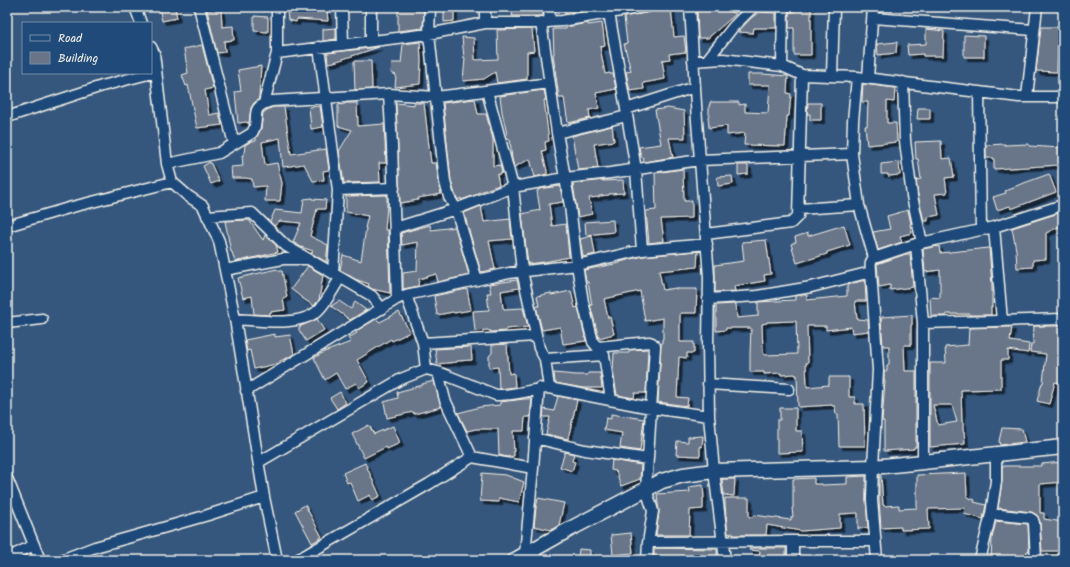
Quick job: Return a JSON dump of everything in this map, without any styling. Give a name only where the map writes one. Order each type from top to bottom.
[{"type":"street","points":[[135,7],[141,22]]},
{"type":"street","points":[[199,7],[234,144]]},
{"type":"street","points":[[264,103],[277,53],[277,7]]},
{"type":"street","points":[[342,7],[343,44]]},
{"type":"street","points":[[371,7],[371,41]]},
{"type":"street","points":[[430,7],[429,34],[445,182],[449,197],[456,208],[477,280]]},
{"type":"street","points":[[485,7],[485,23]]},
{"type":"street","points":[[550,7],[545,22],[550,83],[570,206],[576,265],[592,342],[604,355],[611,400]]},
{"type":"street","points":[[277,53],[429,34],[485,23],[562,21],[644,7]]},
{"type":"street","points":[[690,7],[709,277],[708,416],[725,560]]},
{"type":"street","points":[[707,60],[732,28],[753,7]]},
{"type":"street","points":[[782,66],[783,7]]},
{"type":"street","points":[[832,76],[834,7]]},
{"type":"street","points":[[868,78],[873,7]]},
{"type":"street","points":[[1027,97],[1036,7]]},
{"type":"street","points":[[608,13],[627,112],[636,170],[642,250]]},
{"type":"street","points":[[873,18],[1033,30]]},
{"type":"street","points":[[235,319],[290,322],[303,320],[316,313],[325,302],[336,276],[338,190],[319,47]]},
{"type":"street","points":[[152,49],[154,53],[167,164],[172,182],[188,196],[203,206],[219,241],[235,319],[264,496],[277,560]]},
{"type":"street","points":[[693,61],[723,59],[782,66],[802,75],[868,78],[1019,97],[1063,97]]},
{"type":"street","points":[[152,73],[155,65]]},
{"type":"street","points":[[7,117],[102,86],[148,74]]},
{"type":"street","points":[[246,391],[401,297],[509,272],[576,265],[642,250],[791,223],[798,216],[799,209],[802,75]]},
{"type":"street","points":[[857,77],[853,120],[852,154],[859,205],[874,258]]},
{"type":"street","points":[[903,82],[905,141],[919,243],[923,323],[924,462]]},
{"type":"street","points":[[167,164],[219,153],[252,133],[254,129],[255,113],[258,107],[264,103],[272,101],[389,94],[436,97],[550,83]]},
{"type":"street","points":[[557,133],[627,112],[695,87]]},
{"type":"street","points":[[487,90],[512,187],[522,271],[536,336],[539,348],[546,359],[544,388],[535,438],[527,556]]},
{"type":"street","points":[[979,92],[981,230]]},
{"type":"street","points":[[389,94],[395,228],[401,297],[423,343],[426,369]]},
{"type":"street","points":[[395,228],[456,208],[512,187],[565,178],[636,170],[700,160],[852,154]]},
{"type":"street","points":[[7,226],[72,207],[172,182]]},
{"type":"street","points":[[338,190],[394,188]]},
{"type":"street","points":[[799,209],[859,205]]},
{"type":"street","points":[[877,560],[872,500],[872,467],[878,370],[871,260],[919,243],[994,227],[1063,205]]},
{"type":"street","points":[[207,216],[252,213],[286,246],[372,296],[382,308]]},
{"type":"street","points":[[994,227],[1002,321]]},
{"type":"street","points":[[225,270],[283,259],[309,260]]},
{"type":"street","points":[[708,299],[757,296],[811,287],[871,272]]},
{"type":"street","points":[[7,323],[42,319]]},
{"type":"street","points":[[923,323],[1063,319]]},
{"type":"street","points":[[423,343],[536,336]]},
{"type":"street","points":[[597,347],[649,342],[655,346],[646,489],[653,511],[646,560]]},
{"type":"street","points":[[546,359],[604,355]]},
{"type":"street","points":[[259,462],[401,379],[426,369],[438,372],[496,396],[506,396],[544,388],[651,408],[708,416]]},
{"type":"street","points":[[438,372],[445,400],[472,457]]},
{"type":"street","points":[[708,384],[789,389]]},
{"type":"street","points":[[535,438],[585,450],[648,459]]},
{"type":"street","points":[[527,556],[570,529],[646,489],[662,481],[683,475],[714,471],[872,467],[1063,447]]},
{"type":"street","points":[[980,560],[991,514],[996,481],[996,454]]},
{"type":"street","points":[[297,560],[429,484],[472,457],[533,468]]},
{"type":"street","points":[[7,478],[40,560]]},
{"type":"street","points":[[61,560],[95,547],[208,515],[264,496]]},
{"type":"street","points":[[991,514],[1030,518],[1033,520],[1036,560]]},
{"type":"street","points":[[648,543],[792,541],[875,542]]},
{"type":"street","points":[[792,541],[793,560]]},
{"type":"street","points":[[7,558],[34,545]]},
{"type":"building","points":[[159,7],[175,7],[177,18],[162,21]]},
{"type":"building","points":[[398,7],[424,7],[423,28],[398,31]]},
{"type":"building","points":[[514,7],[543,7],[543,16],[512,16]]},
{"type":"building","points":[[588,7],[588,10],[565,14],[564,8]]},
{"type":"building","points":[[697,7],[727,7],[727,10],[736,14],[708,38],[698,38]]},
{"type":"building","points":[[794,7],[811,7],[811,55],[794,55],[794,28],[789,28],[789,12],[794,12]]},
{"type":"building","points":[[444,8],[454,8],[454,21],[444,22]]},
{"type":"building","points":[[671,8],[674,37],[684,36],[686,52],[669,54],[670,59],[662,60],[665,79],[643,83],[644,89],[630,91],[626,72],[631,71],[624,44],[627,43],[624,17]]},
{"type":"building","points":[[221,9],[222,27],[233,26],[234,40],[224,41],[225,52],[217,53],[207,10]]},
{"type":"building","points":[[327,11],[328,21],[297,19],[296,22],[288,20],[287,12]]},
{"type":"building","points":[[759,12],[776,13],[776,28],[754,28],[753,33],[738,32],[750,19]]},
{"type":"building","points":[[254,16],[268,17],[268,32],[254,31]]},
{"type":"building","points":[[588,23],[588,25],[602,23],[605,46],[600,47],[605,74],[613,74],[616,89],[596,93],[599,108],[589,110],[590,118],[568,123],[564,98],[559,98],[553,54],[553,29],[566,29],[566,27]]},
{"type":"building","points":[[1041,27],[1063,27],[1063,40],[1058,40],[1057,72],[1036,71]]},
{"type":"building","points":[[336,28],[336,39],[323,41],[323,29]]},
{"type":"building","points":[[532,29],[534,51],[527,52],[527,79],[497,83],[495,72],[484,79],[463,81],[465,58],[462,37],[474,38],[475,60],[498,59],[497,30]]},
{"type":"building","points":[[926,29],[944,31],[943,56],[923,56],[923,54],[908,55],[907,45],[926,44]]},
{"type":"building","points":[[964,35],[984,36],[984,57],[964,57]]},
{"type":"building","points":[[420,42],[420,84],[395,87],[396,75],[391,73],[392,63],[401,63],[403,44]]},
{"type":"building","points":[[897,42],[896,53],[878,55],[877,44]]},
{"type":"building","points":[[202,45],[213,88],[205,90],[209,115],[219,113],[222,125],[197,128],[188,85],[186,86],[182,75],[188,73],[184,49]]},
{"type":"building","points":[[379,47],[334,62],[328,63],[327,53]]},
{"type":"building","points":[[354,61],[371,61],[372,89],[355,90]]},
{"type":"building","points":[[261,66],[259,97],[251,108],[249,123],[238,123],[235,92],[241,91],[238,70]]},
{"type":"building","points":[[748,74],[788,76],[787,93],[791,94],[789,116],[787,116],[785,146],[744,145],[745,133],[727,135],[727,126],[709,128],[708,116],[710,102],[739,102],[739,105],[745,104],[745,112],[768,113],[770,85],[748,85]]},
{"type":"building","points":[[863,84],[895,88],[894,102],[887,101],[887,123],[896,123],[897,142],[867,145],[865,126],[867,126],[868,102],[862,102]]},
{"type":"building","points":[[544,90],[549,141],[545,142],[546,150],[542,151],[547,174],[535,177],[530,159],[514,167],[510,139],[508,139],[500,96]]},
{"type":"building","points":[[475,99],[478,114],[486,114],[493,139],[493,166],[500,165],[502,173],[497,175],[499,185],[477,193],[478,194],[458,200],[451,181],[443,103]]},
{"type":"building","points":[[345,103],[357,103],[358,126],[384,124],[386,163],[379,163],[380,182],[344,183],[339,151],[352,130],[338,126],[338,105]]},
{"type":"building","points":[[396,103],[414,105],[414,103],[424,103],[431,163],[436,163],[441,194],[400,203]]},
{"type":"building","points":[[808,103],[821,103],[821,120],[810,120],[810,114],[807,114]]},
{"type":"building","points":[[320,106],[323,127],[311,129],[309,107]]},
{"type":"building","points":[[273,107],[284,107],[291,154],[326,149],[329,170],[323,171],[324,180],[313,181],[304,164],[283,167],[280,138],[262,142],[265,165],[277,163],[282,183],[280,201],[265,201],[266,186],[253,187],[252,179],[232,178],[231,167],[243,166],[242,155],[244,155],[245,145],[252,141],[256,141],[261,129],[263,113]]},
{"type":"building","points":[[668,108],[684,111],[685,138],[669,138],[673,157],[644,162],[643,157],[641,157],[639,147],[661,144],[655,110]]},
{"type":"building","points":[[918,108],[930,108],[930,119],[917,119]]},
{"type":"building","points":[[612,126],[614,141],[594,144],[598,168],[578,170],[572,136]]},
{"type":"building","points":[[941,141],[942,159],[951,158],[954,177],[945,178],[947,193],[935,194],[939,215],[928,217],[928,221],[924,221],[916,180],[921,179],[918,159],[916,159],[915,142]]},
{"type":"building","points":[[1029,144],[1029,146],[1061,148],[1060,165],[994,169],[994,158],[986,158],[986,145]]},
{"type":"building","points":[[210,162],[219,181],[211,184],[203,166]]},
{"type":"building","points":[[899,162],[900,175],[888,176],[888,174],[881,174],[881,164]]},
{"type":"building","points":[[738,165],[748,165],[748,174],[738,175]]},
{"type":"building","points":[[683,169],[684,201],[692,201],[692,218],[661,219],[664,241],[649,243],[646,211],[656,210],[655,173]]},
{"type":"building","points":[[1049,174],[1056,192],[1011,209],[1010,206],[997,210],[993,197],[1006,193],[1005,191],[1014,188],[1013,187]]},
{"type":"building","points":[[732,176],[733,184],[718,186],[717,177]]},
{"type":"building","points":[[603,180],[623,180],[624,193],[589,198],[592,214],[578,217],[573,184]]},
{"type":"building","points":[[560,186],[563,202],[549,204],[552,226],[566,224],[569,257],[528,264],[522,214],[540,210],[537,191],[539,189]]},
{"type":"building","points":[[387,195],[385,230],[388,230],[390,293],[372,289],[368,286],[369,284],[355,279],[340,270],[343,255],[361,261],[368,216],[346,212],[346,196]]},
{"type":"building","points":[[312,198],[326,200],[325,209],[317,209],[310,236],[328,245],[326,262],[311,253],[313,251],[301,247],[293,242],[301,223],[280,221],[274,226],[270,222],[275,210],[302,213],[304,199]]},
{"type":"building","points":[[481,206],[484,222],[510,219],[512,239],[489,241],[495,269],[481,272],[464,213]]},
{"type":"building","points":[[908,210],[912,233],[900,236],[902,242],[878,250],[873,232],[890,229],[887,216]]},
{"type":"building","points":[[1062,212],[1063,225],[1046,233],[1046,259],[1033,260],[1033,267],[1017,268],[1016,250],[1012,228]]},
{"type":"building","points":[[249,220],[263,240],[265,235],[276,245],[278,252],[235,262],[231,252],[225,221]]},
{"type":"building","points":[[613,220],[614,232],[586,235],[585,222]]},
{"type":"building","points":[[430,225],[431,230],[455,227],[469,275],[438,282],[436,274],[419,279],[418,286],[403,289],[403,273],[417,271],[418,242],[402,245],[401,233]]},
{"type":"building","points":[[844,225],[850,245],[797,263],[791,244],[796,242],[795,237],[808,233],[808,236]]},
{"type":"building","points":[[592,236],[595,254],[583,257],[580,239]]},
{"type":"building","points":[[766,240],[771,274],[764,275],[765,281],[734,286],[735,291],[715,292],[715,265],[744,261],[742,242]]},
{"type":"building","points":[[939,246],[940,253],[989,248],[992,285],[991,315],[946,314],[946,316],[931,316],[930,297],[940,298],[940,270],[925,272],[923,249]]},
{"type":"building","points":[[698,251],[697,267],[659,271],[663,290],[676,288],[697,289],[696,313],[680,313],[680,342],[694,342],[694,353],[687,353],[687,358],[679,357],[677,397],[688,398],[687,406],[658,402],[661,344],[663,339],[663,318],[645,321],[640,291],[604,299],[608,318],[610,317],[614,334],[599,338],[590,305],[592,305],[588,282],[586,282],[584,270],[620,263],[643,256]]},
{"type":"building","points":[[910,254],[913,287],[890,290],[890,285],[879,287],[877,264]]},
{"type":"building","points":[[308,266],[323,275],[319,300],[314,306],[291,289]]},
{"type":"building","points":[[277,269],[278,271],[282,271],[287,297],[283,299],[285,310],[270,312],[270,315],[254,314],[252,296],[243,298],[238,278]]},
{"type":"building","points":[[517,280],[519,288],[501,291],[503,308],[523,308],[528,327],[506,329],[506,331],[475,331],[473,311],[489,310],[487,293],[491,293],[489,284]]},
{"type":"building","points":[[865,280],[866,301],[855,301],[857,319],[868,320],[869,331],[852,333],[851,327],[826,330],[826,326],[807,326],[807,387],[829,385],[829,377],[849,377],[849,397],[855,397],[855,404],[864,404],[865,446],[839,446],[838,414],[836,414],[835,406],[798,407],[797,375],[750,372],[751,328],[726,328],[726,330],[716,331],[716,305],[736,304],[737,318],[758,316],[758,302],[795,300],[795,296],[801,295],[807,295],[807,300],[847,296],[847,285]],"holes":[[[796,321],[797,354],[764,355],[762,324],[767,322]]]},
{"type":"building","points":[[467,289],[471,310],[437,315],[434,296]]},
{"type":"building","points":[[571,291],[575,308],[578,307],[586,341],[563,344],[560,327],[542,330],[536,306],[539,306],[537,296]]},
{"type":"building","points":[[339,301],[351,309],[355,302],[366,310],[350,320],[331,306]]},
{"type":"building","points":[[399,312],[410,332],[392,341],[391,339],[357,360],[369,382],[359,388],[356,383],[345,389],[336,373],[325,380],[314,358],[324,352],[351,342],[348,338],[357,333],[356,331],[376,319],[380,322]]},
{"type":"building","points":[[912,315],[911,345],[904,345],[905,371],[916,371],[916,447],[914,447],[914,449],[884,451],[884,421],[882,421],[885,381],[884,371],[887,371],[887,365],[889,364],[889,346],[883,346],[881,319],[882,317]]},
{"type":"building","points":[[317,319],[324,330],[306,341],[299,330],[299,327]]},
{"type":"building","points":[[1034,326],[1063,326],[1063,383],[1055,382],[1049,404],[1037,401],[1043,383],[1046,354],[1030,352],[1031,344],[1033,344]]},
{"type":"building","points":[[1012,327],[1010,341],[1029,344],[1028,353],[1008,350],[1008,360],[1001,360],[1001,389],[961,390],[962,422],[965,444],[930,447],[930,363],[946,363],[945,347],[968,345],[969,328]],"holes":[[[933,405],[952,405],[957,422],[938,425]]]},
{"type":"building","points":[[275,334],[275,337],[290,335],[294,354],[280,361],[280,363],[254,369],[250,350],[247,351],[245,340]]},
{"type":"building","points":[[507,344],[509,374],[514,373],[515,387],[499,389],[498,367],[489,368],[489,356],[492,353],[492,345]]},
{"type":"building","points":[[471,347],[472,360],[437,364],[435,349]]},
{"type":"building","points":[[648,349],[646,393],[635,393],[634,398],[617,395],[613,371],[614,353],[629,353],[629,350]]},
{"type":"building","points":[[554,373],[588,375],[588,373],[600,373],[602,388],[583,388],[555,383]]},
{"type":"building","points":[[434,381],[441,407],[414,414],[413,412],[387,418],[384,402],[398,398],[397,392]]},
{"type":"building","points":[[340,392],[346,403],[337,409],[330,398]]},
{"type":"building","points":[[558,396],[577,400],[568,439],[546,434],[550,417],[543,417],[544,409],[554,411]]},
{"type":"building","points":[[532,399],[530,417],[525,417],[524,431],[513,431],[514,456],[507,457],[499,455],[498,429],[476,429],[467,431],[458,413],[480,407],[500,405],[500,402]]},
{"type":"building","points":[[780,408],[796,408],[796,431],[802,431],[803,452],[777,453],[777,420],[780,420]]},
{"type":"building","points":[[611,414],[644,419],[640,451],[620,448],[622,433],[604,430],[606,418],[611,419]]},
{"type":"building","points":[[369,425],[374,434],[393,426],[400,443],[387,449],[386,447],[364,458],[352,434]]},
{"type":"building","points":[[1002,428],[1022,429],[1025,442],[1000,445],[999,441]]},
{"type":"building","points":[[703,436],[702,447],[700,446],[700,456],[676,455],[677,441],[688,442],[688,437]]},
{"type":"building","points":[[565,452],[574,454],[572,461],[575,462],[572,471],[560,467]]},
{"type":"building","points":[[612,460],[641,465],[640,479],[621,486],[616,471],[611,470]]},
{"type":"building","points":[[1063,462],[1063,482],[1040,484],[1040,513],[1044,513],[1044,519],[1063,522],[1063,551],[1042,551],[1040,522],[1037,515],[1031,512],[998,508],[1002,482],[1002,466],[1041,466],[1041,464]]},
{"type":"building","points":[[365,463],[380,496],[372,500],[370,495],[358,501],[350,482],[347,483],[343,473]]},
{"type":"building","points":[[482,473],[506,475],[524,482],[519,502],[499,498],[499,502],[480,501]]},
{"type":"building","points":[[966,473],[967,497],[975,500],[974,502],[986,505],[983,519],[964,514],[965,508],[928,509],[929,529],[901,530],[901,527],[881,528],[879,476],[881,476],[883,505],[899,505],[899,509],[917,508],[917,475]]},
{"type":"building","points":[[866,476],[868,528],[858,529],[858,513],[840,514],[840,528],[801,531],[767,525],[766,535],[728,534],[725,498],[749,498],[749,517],[753,517],[754,515],[791,520],[791,517],[793,517],[793,479],[814,478],[814,484],[822,485],[847,484],[847,477]]},
{"type":"building","points":[[722,479],[735,479],[734,496],[724,495]]},
{"type":"building","points":[[703,485],[703,509],[690,510],[689,535],[656,535],[659,512],[657,494],[690,492],[689,487]]},
{"type":"building","points":[[538,498],[564,503],[559,525],[551,530],[534,526]]},
{"type":"building","points":[[305,505],[322,537],[312,543],[295,511]]},
{"type":"building","points":[[996,521],[1028,524],[1029,551],[1027,551],[1027,560],[991,560],[992,538]]},
{"type":"building","points":[[631,533],[633,553],[613,555],[611,535]]},
{"type":"building","points":[[654,548],[717,549],[717,560],[654,560]]},
{"type":"building","points":[[750,548],[786,548],[786,560],[759,560],[760,551],[749,550]]},
{"type":"building","points":[[579,549],[590,550],[590,560],[578,560]]}]
